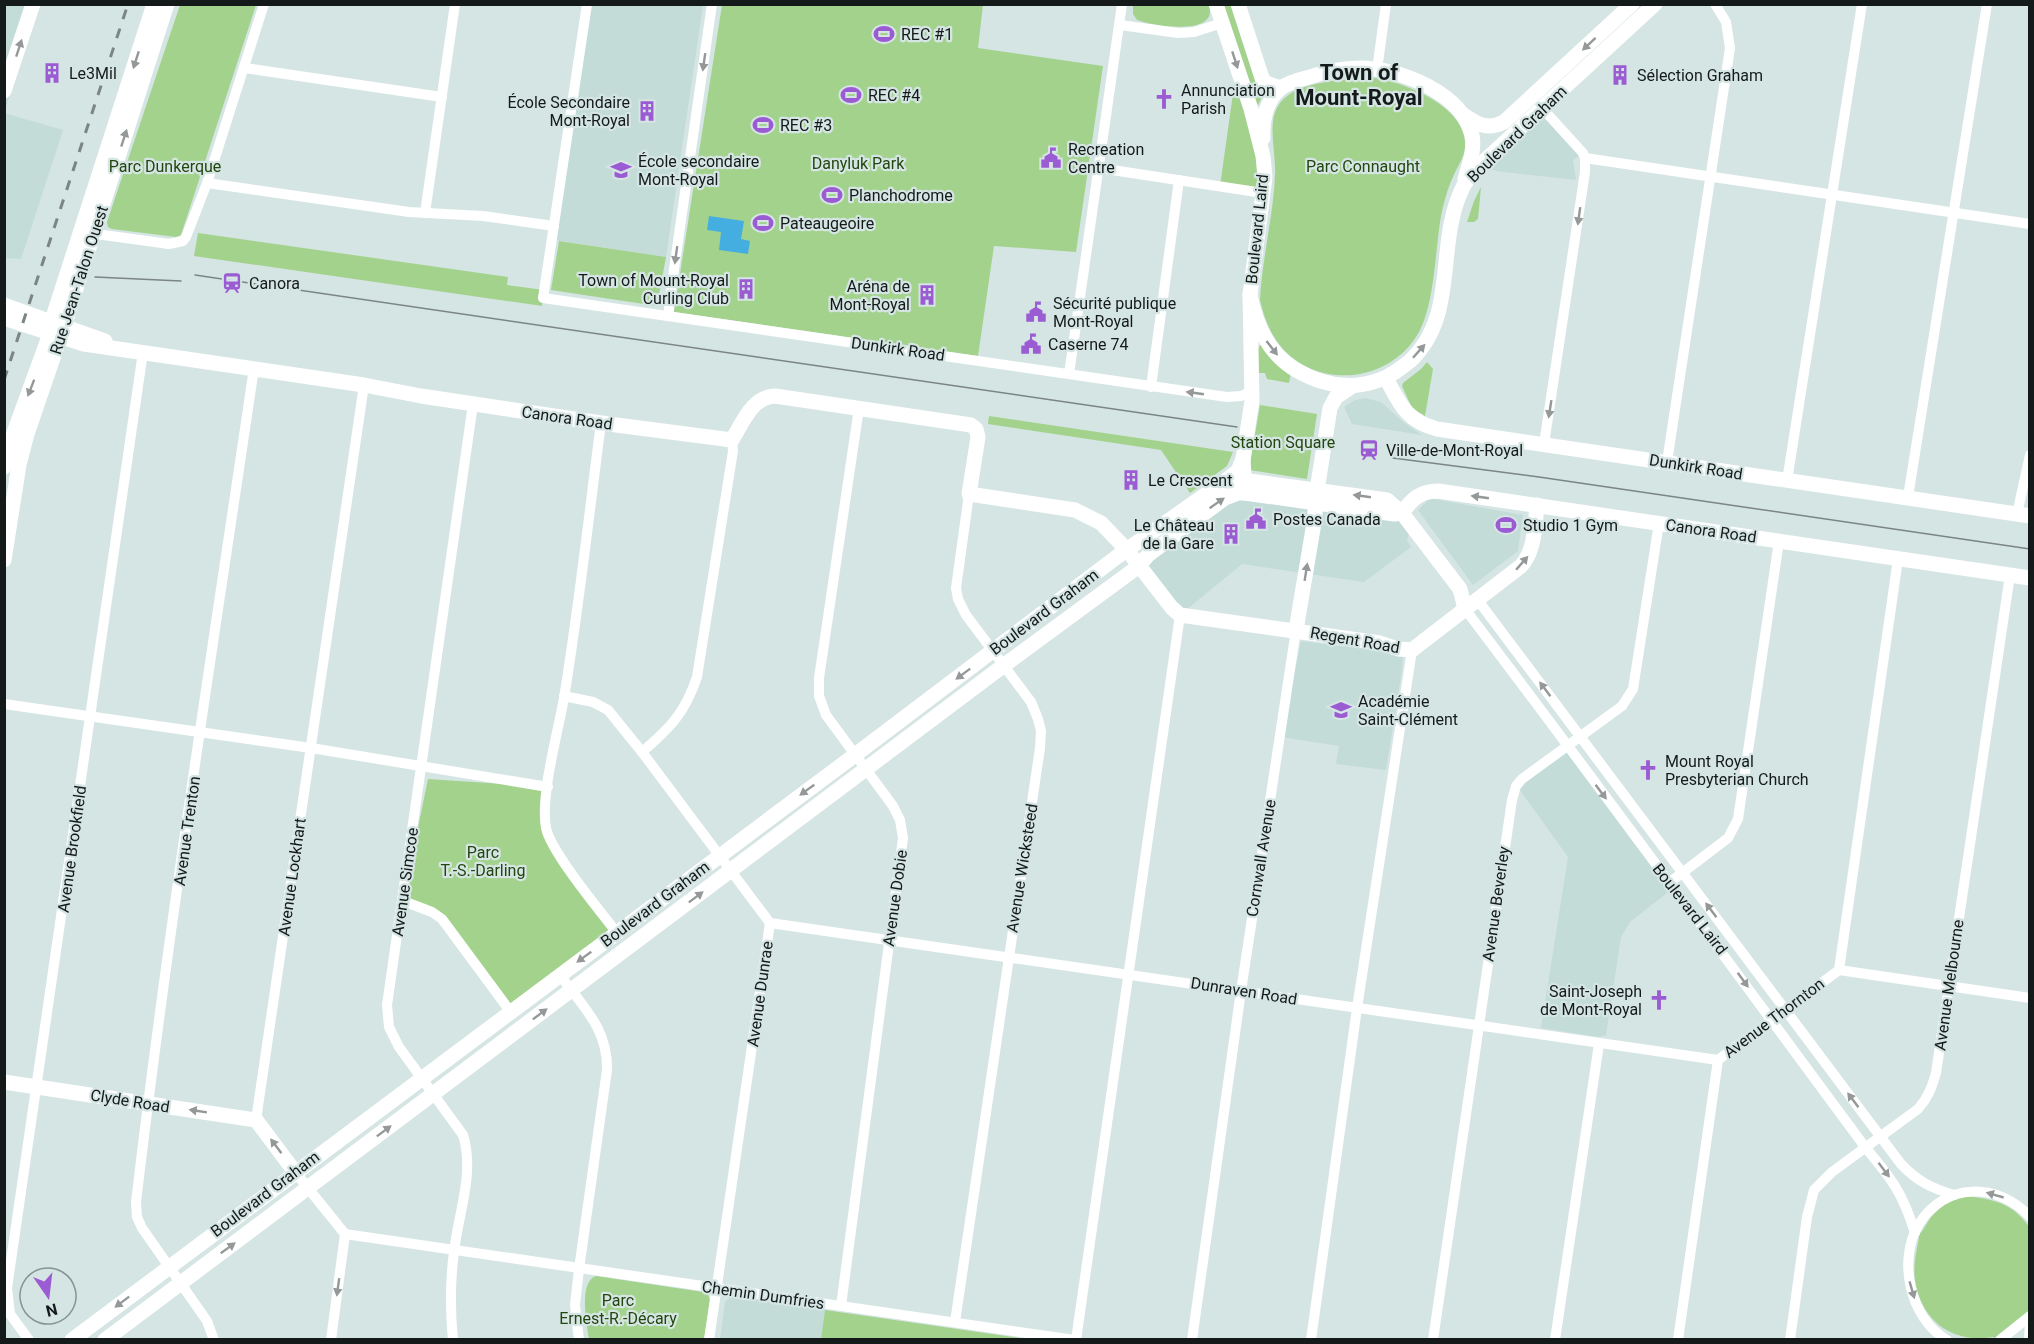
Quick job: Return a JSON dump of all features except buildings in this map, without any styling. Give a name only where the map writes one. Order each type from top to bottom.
[{"type":"street","points":[[4,91],[33,4]]},
{"type":"street","name":"Rue Jean-Talon Ouest","points":[[4,560],[23,449],[56,329],[154,4]]},
{"type":"street","name":"Rue Jean-Talon Ouest","points":[[87,232],[167,4]]},
{"type":"street","points":[[87,232],[169,244],[183,241],[190,231],[207,183],[264,4]]},
{"type":"street","points":[[425,213],[455,4]]},
{"type":"street","points":[[207,183],[409,212],[483,216],[554,226],[586,4]]},
{"type":"street","points":[[669,316],[712,4]]},
{"type":"street","points":[[1069,374],[1122,4]]},
{"type":"street","name":"Boulevard Laird","points":[[1216,4],[1251,110],[1263,156],[1263,193],[1250,295],[1252,398],[1243,459],[1244,486]]},
{"type":"street","points":[[1238,4],[1262,78],[1266,83],[1281,88]]},
{"type":"street","points":[[1377,70],[1386,4]]},
{"type":"street","name":"Boulevard Graham","points":[[1462,113],[1477,125],[1497,126],[1504,122],[1632,4]]},
{"type":"street","name":"Boulevard Graham","points":[[1250,295],[1259,328],[1279,357],[1290,367],[1317,380],[1351,387],[1386,378],[1412,359],[1426,343],[1440,313],[1451,225],[1464,184],[1481,164],[1655,4]]},
{"type":"street","points":[[1667,462],[1730,48],[1726,22],[1715,4]]},
{"type":"street","points":[[1787,481],[1862,4]]},
{"type":"street","points":[[1908,497],[1987,4]]},
{"type":"street","points":[[1119,25],[1178,33],[1194,32],[1222,23]]},
{"type":"street","points":[[244,68],[442,97]]},
{"type":"street","points":[[1263,156],[1262,127],[1265,114],[1270,101],[1281,88],[1322,73],[1348,69],[1377,70],[1405,77],[1437,91],[1462,113],[1473,143],[1464,184]]},
{"type":"street","points":[[1542,108],[1585,158],[1584,183],[1544,444]]},
{"type":"street","points":[[1585,158],[2030,224]]},
{"type":"street","points":[[1099,168],[1263,193]]},
{"type":"street","points":[[1151,387],[1179,180]]},
{"type":"street","name":"Dunkirk Road","points":[[554,226],[543,298],[1151,387],[1252,398]]},
{"type":"street","points":[[4,305],[56,329]]},
{"type":"street","points":[[4,318],[56,329]]},
{"type":"street","name":"Rue Jean-Talon Ouest","points":[[4,467],[33,381],[56,329]]},
{"type":"street","name":"Canora Road","points":[[56,329],[143,352],[364,385],[472,404],[732,440]]},
{"type":"street","name":"Avenue Brookfield","points":[[29,1340],[10,1314],[7,1288],[143,352]]},
{"type":"street","name":"Avenue Trenton","points":[[214,1340],[207,1321],[142,1228],[135,1202],[147,1103],[254,368]]},
{"type":"street","name":"Dunkirk Road","points":[[1386,378],[1402,407],[1411,418],[1437,429],[2023,515]]},
{"type":"street","name":"Avenue Lockhart","points":[[256,1120],[364,385]]},
{"type":"street","name":"Cornwall Avenue","points":[[1192,1340],[1241,991],[1315,517],[1328,416],[1336,397],[1351,387]]},
{"type":"street","points":[[642,752],[671,726],[692,694],[697,677],[733,452],[732,440],[754,404],[768,396],[859,408]]},
{"type":"street","name":"Avenue Simcoe","points":[[453,1340],[449,1301],[454,1251],[468,1164],[467,1147],[463,1135],[399,1047],[389,1027],[387,1005],[472,404]]},
{"type":"street","name":"Avenue Wicksteed","points":[[859,408],[971,425],[976,429],[978,436],[956,588],[964,611],[1031,702],[1041,731],[955,1322]]},
{"type":"street","name":"Avenue Dobie","points":[[841,1306],[903,838],[900,820],[893,806],[826,715],[819,696],[818,686],[859,408]]},
{"type":"street","points":[[601,423],[545,819],[552,843],[616,933]]},
{"type":"street","points":[[2023,515],[2030,455]]},
{"type":"street","name":"Boulevard Laird","points":[[1225,482],[1238,471],[1243,459]]},
{"type":"street","name":"Boulevard Graham","points":[[72,1340],[1127,550],[1225,482],[1244,486],[1238,493],[1225,498],[1148,555],[1139,566],[105,1340]]},
{"type":"street","points":[[1244,486],[1316,497],[1330,491],[1387,500],[1402,513]]},
{"type":"street","name":"Canora Road","points":[[1402,513],[1419,494],[1438,491],[2030,578]]},
{"type":"street","points":[[969,494],[1075,510],[1101,523],[1127,550],[1180,615],[1076,1340]]},
{"type":"street","name":"Regent Road","points":[[1180,615],[1296,630],[1412,650],[1527,560],[1537,505]]},
{"type":"street","name":"Boulevard Laird","points":[[1402,513],[1460,589],[1477,599],[1880,1137],[1914,1178],[1927,1186],[1953,1195]]},
{"type":"street","name":"Avenue Beverley","points":[[1433,1340],[1509,813],[1514,792],[1522,779],[1622,706],[1633,689],[1659,523]]},
{"type":"street","points":[[1669,883],[1728,838],[1738,819],[1779,541]]},
{"type":"street","name":"Avenue Thornton","points":[[1678,1340],[1719,1060],[1839,969],[1898,558]]},
{"type":"street","name":"Avenue Melbourne","points":[[1790,1340],[1814,1190],[1824,1179],[1865,1147],[1918,1109],[1932,1089],[2010,575]]},
{"type":"street","name":"Boulevard Laird","points":[[1460,589],[1465,609],[1899,1191],[1907,1206],[1914,1233],[1909,1264],[1912,1294],[1923,1318],[1931,1328],[1947,1340]]},
{"type":"street","points":[[1311,1340],[1357,1008],[1412,650]]},
{"type":"street","name":"Avenue Dunrae","points":[[564,696],[593,702],[608,710],[720,854],[770,923],[709,1340]]},
{"type":"street","points":[[4,704],[311,748],[548,787]]},
{"type":"street","points":[[403,901],[432,912],[442,919],[510,1011]]},
{"type":"street","name":"Dunraven Road","points":[[770,923],[1719,1060]]},
{"type":"street","points":[[1839,969],[2030,998]]},
{"type":"street","points":[[560,975],[597,1024],[603,1036],[607,1054],[607,1070],[575,1305],[579,1340]]},
{"type":"street","points":[[1555,1340],[1599,1044]]},
{"type":"street","name":"Clyde Road","points":[[4,1082],[256,1120]]},
{"type":"street","points":[[256,1120],[345,1234],[331,1340]]},
{"type":"street","name":"Boulevard Laird","points":[[1914,1233],[1928,1213],[1953,1195],[1979,1191],[2012,1201],[2030,1217]]},
{"type":"street","name":"Chemin Dumfries","points":[[345,1234],[1076,1340]]},
{"type":"street","points":[[2000,1340],[2030,1318]]},
{"type":"street","points":[[2029,1340],[2030,1318]]},
{"type":"shaded area","points":[[5,5],[40,5],[5,110]]},
{"type":"shaded area","name":"École secondaire Mont-Royal","points":[[592,5],[703,5],[666,257],[555,240]]},
{"type":"shaded area","points":[[1542,108],[1583,153],[1573,160],[1576,180],[1496,171],[1481,164]]},
{"type":"shaded area","points":[[4,113],[63,130],[21,259],[5,258]]},
{"type":"shaded area","points":[[1365,398],[1381,402],[1422,435],[1352,424],[1344,407],[1355,400]]},
{"type":"shaded area","points":[[1226,498],[1396,517],[1409,532],[1407,540],[1411,547],[1364,582],[1242,564],[1180,615],[1139,566]]},
{"type":"shaded area","points":[[1428,500],[1523,515],[1518,551],[1473,585],[1418,510]]},
{"type":"shaded area","name":"Académie Saint-Clément","points":[[1301,641],[1403,654],[1386,770],[1336,764],[1339,746],[1281,737]]},
{"type":"shaded area","points":[[1567,745],[1669,883],[1667,893],[1630,922],[1621,937],[1606,1035],[1599,1037],[1541,1028],[1568,857],[1517,786]]},
{"type":"shaded area","points":[[735,1296],[825,1310],[821,1339],[720,1340],[725,1302]]},
{"type":"green space","points":[[1133,4],[1209,5],[1209,15],[1204,22],[1195,25],[1183,27],[1156,25],[1137,20],[1133,14]]},
{"type":"green space","name":"Parc Dunkerque","points":[[180,5],[256,5],[181,235],[176,237],[112,229],[108,227],[107,222]]},
{"type":"green space","name":"Danyluk Park","points":[[722,5],[983,5],[978,48],[1103,66],[1076,252],[994,246],[978,356],[674,312]]},
{"type":"green space","points":[[1222,5],[1232,5],[1265,91],[1256,109]]},
{"type":"green space","points":[[1237,65],[1251,109],[1263,193],[1220,186]]},
{"type":"green space","name":"Parc Connaught","points":[[1375,78],[1403,85],[1419,92],[1447,110],[1457,121],[1464,134],[1465,148],[1443,206],[1431,291],[1419,332],[1407,349],[1392,361],[1374,370],[1356,375],[1336,375],[1317,371],[1299,362],[1283,349],[1272,333],[1260,300],[1275,176],[1273,121],[1281,102],[1304,87],[1342,80]]},
{"type":"green space","points":[[1481,187],[1478,219],[1474,222],[1467,222],[1474,201]]},
{"type":"green space","points":[[198,233],[508,277],[507,285],[544,290],[542,306],[194,256]]},
{"type":"green space","points":[[559,241],[666,257],[657,306],[551,290]]},
{"type":"green space","points":[[1260,345],[1291,373],[1289,383],[1267,379],[1265,373],[1257,373],[1257,351]]},
{"type":"green space","points":[[1427,362],[1433,369],[1425,416],[1412,408],[1402,386]]},
{"type":"green space","name":"Station Square","points":[[1260,405],[1317,414],[1307,479],[1249,470]]},
{"type":"green space","points":[[989,416],[1233,452],[1227,466],[1190,493],[1161,450],[988,424]]},
{"type":"green space","name":"Parc T.-S.-Darling","points":[[428,779],[548,787],[547,831],[617,933],[510,1011],[442,919],[403,901]]},
{"type":"green space","points":[[1954,1195],[1986,1199],[2005,1205],[2022,1218],[2029,1227],[2029,1316],[1997,1339],[1964,1337],[1951,1333],[1931,1317],[1918,1294],[1914,1270],[1919,1238],[1915,1233],[1921,1233],[1931,1217]]},
{"type":"green space","name":"Parc Ernest-R.-Décary","points":[[596,1276],[703,1292],[710,1300],[704,1339],[589,1339],[585,1295],[590,1280]]},
{"type":"green space","points":[[825,1310],[1026,1339],[821,1339]]},
{"type":"water","points":[[709,216],[744,221],[741,239],[750,241],[748,254],[719,250],[721,232],[707,230]]},
{"type":"tram line","points":[[195,275],[1237,427]]},
{"type":"tram line","points":[[95,277],[181,281]]},
{"type":"tram line","points":[[1393,458],[1539,477],[2030,549]]},
{"type":"railway","points":[[4,380],[128,4]]},
{"type":"place","name":"REC #1","points":[[884,34]]},
{"type":"place","name":"Le3Mil","points":[[52,73]]},
{"type":"place","name":"Sélection Graham","points":[[1620,75]]},
{"type":"place","name":"REC #4","points":[[851,95]]},
{"type":"place","name":"Annunciation Parish","points":[[1164,99]]},
{"type":"place","name":"École Secondaire Mont-Royal","points":[[647,111]]},
{"type":"place","name":"REC #3","points":[[763,125]]},
{"type":"place","name":"Recreation Centre","points":[[1051,158]]},
{"type":"place","name":"École secondaire Mont-Royal","points":[[621,170]]},
{"type":"place","name":"Planchodrome","points":[[832,195]]},
{"type":"place","name":"Pateaugeoire","points":[[763,223]]},
{"type":"place","name":"Canora","points":[[232,283]]},
{"type":"place","name":"Town of Mount-Royal Curling Club","points":[[746,289]]},
{"type":"place","name":"Aréna de Mont-Royal","points":[[927,295]]},
{"type":"place","name":"Sécurité publique Mont-Royal","points":[[1036,312]]},
{"type":"place","name":"Caserne 74","points":[[1031,344]]},
{"type":"place","name":"Ville-de-Mont-Royal","points":[[1369,450]]},
{"type":"place","name":"Le Crescent","points":[[1131,480]]},
{"type":"place","name":"Postes Canada","points":[[1256,519]]},
{"type":"place","name":"Studio 1 Gym","points":[[1506,525]]},
{"type":"place","name":"Le Château de la Gare","points":[[1231,534]]},
{"type":"place","name":"Académie Saint-Clément","points":[[1341,710]]},
{"type":"place","name":"Mount Royal Presbyterian Church","points":[[1648,770]]},
{"type":"place","name":"Saint-Joseph de Mont-Royal","points":[[1659,1000]]},
{"type":"district","name":"Town of Mount-Royal","points":[[1359,84]]}]
